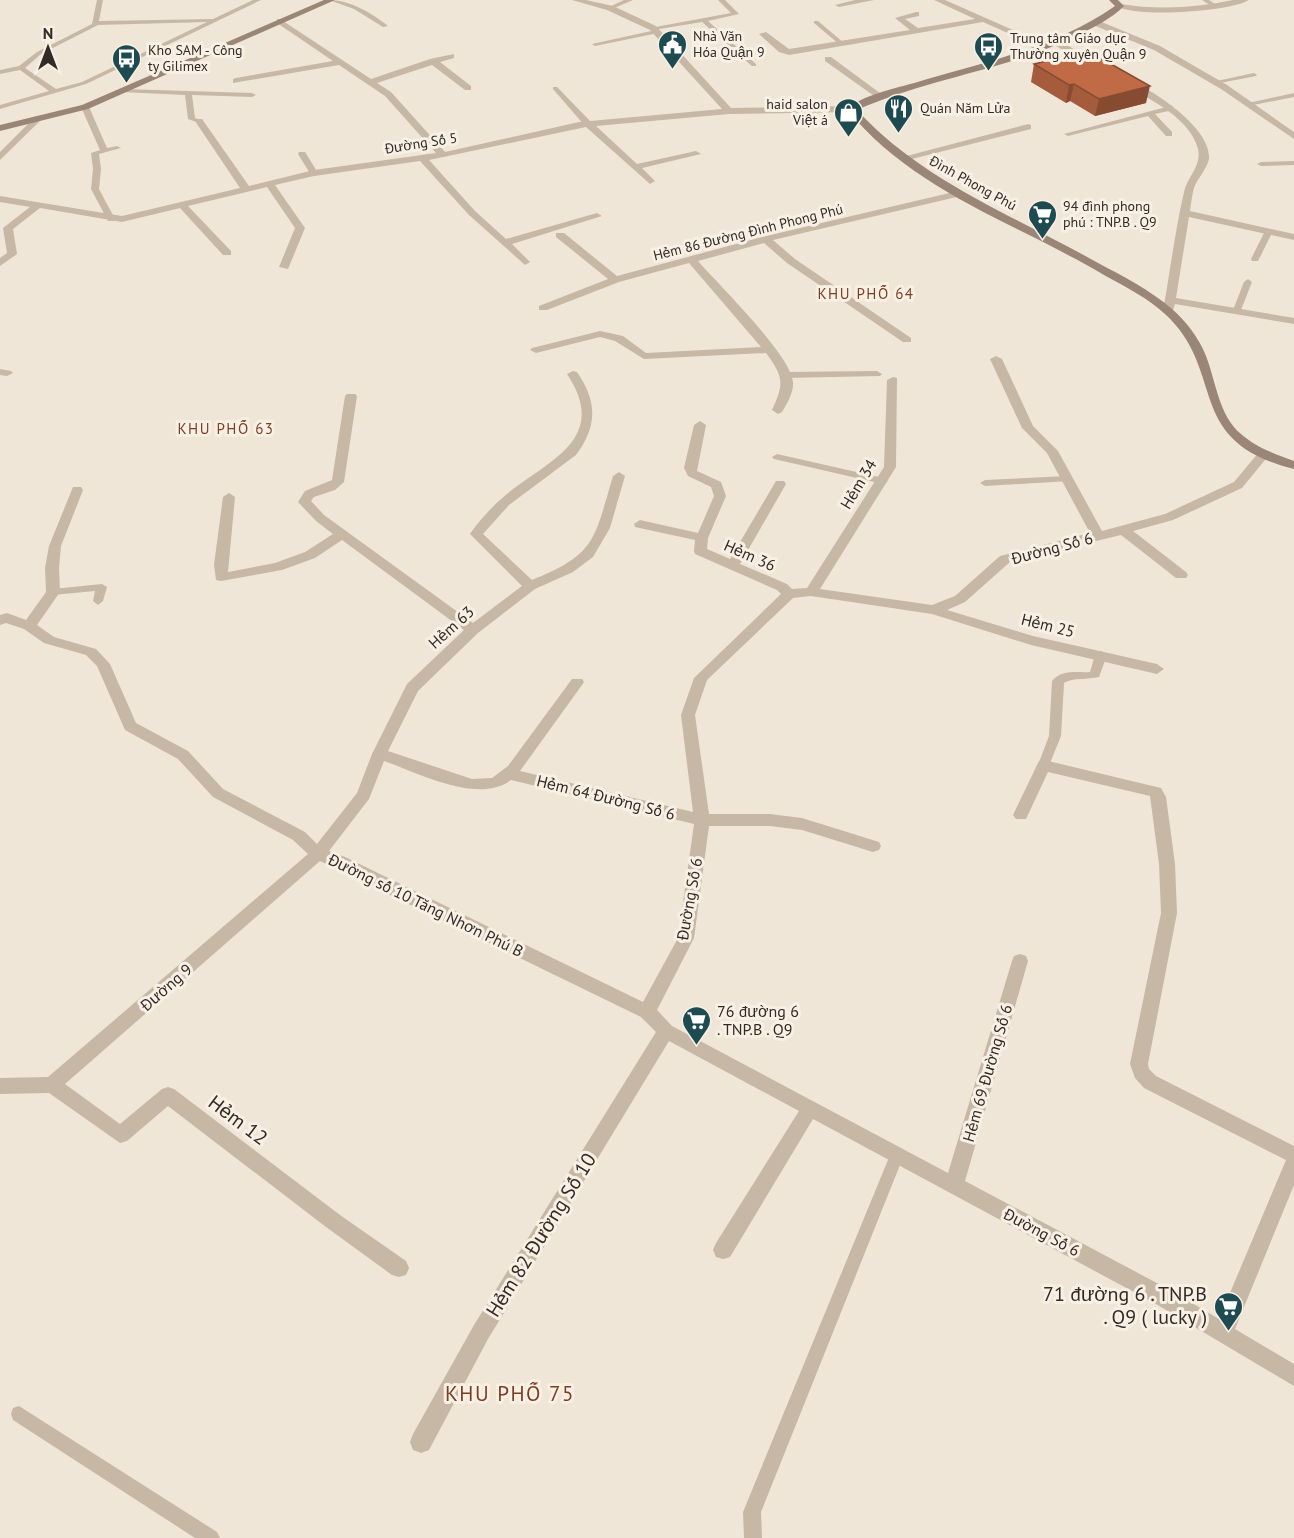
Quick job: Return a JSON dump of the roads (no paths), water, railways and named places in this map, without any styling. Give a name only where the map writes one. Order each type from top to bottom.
[{"type":"street","points":[[0,128],[85,107],[332,0]]},
{"type":"street","points":[[576,0],[610,9],[655,30],[729,111]]},
{"type":"street","points":[[839,5],[870,0]]},
{"type":"street","points":[[938,0],[1047,47]]},
{"type":"street","points":[[1113,0],[1120,6],[1165,12],[1245,0]]},
{"type":"street","points":[[851,109],[880,96],[1047,47],[1096,23],[1120,6]]},
{"type":"street","points":[[916,14],[899,18],[918,32]]},
{"type":"street","points":[[763,34],[785,52],[983,20]]},
{"type":"street","points":[[280,21],[388,93],[443,154]]},
{"type":"street","points":[[1096,23],[1157,48],[1215,82],[1294,136]]},
{"type":"street","points":[[1057,43],[1104,69]]},
{"type":"street","points":[[370,82],[451,56]]},
{"type":"street","points":[[828,59],[880,96]]},
{"type":"street","points":[[236,81],[341,62]]},
{"type":"street","points":[[433,62],[468,88]]},
{"type":"street","points":[[1123,80],[1170,108],[1191,128],[1202,147],[1204,160],[1189,189],[1169,305],[1238,310],[1294,321]]},
{"type":"street","name":"Đường Số 5","points":[[0,199],[111,219],[134,217],[314,173],[443,154],[588,124],[729,111],[851,109]]},
{"type":"street","name":"Đình Phong Phú","points":[[851,109],[867,128],[919,170],[958,194],[1169,305],[1192,336],[1216,410],[1225,426],[1238,440],[1263,455],[1294,465]]},
{"type":"street","points":[[0,157],[39,118]]},
{"type":"street","points":[[200,121],[246,189]]},
{"type":"street","points":[[588,124],[650,181]]},
{"type":"street","points":[[904,158],[1028,127]]},
{"type":"street","points":[[635,167],[696,153]]},
{"type":"street","points":[[422,157],[472,213],[525,262]]},
{"type":"street","points":[[269,183],[300,228],[284,267]]},
{"type":"street","name":"Hẻm 86 Đường Đình Phong Phú","points":[[543,308],[615,280],[766,240],[958,194]]},
{"type":"street","points":[[1,261],[12,254],[8,228],[37,206]]},
{"type":"street","points":[[183,206],[226,253]]},
{"type":"street","points":[[1185,213],[1294,237]]},
{"type":"street","points":[[504,243],[597,216]]},
{"type":"street","points":[[560,235],[615,280]]},
{"type":"street","points":[[766,240],[791,261],[907,340]]},
{"type":"street","points":[[692,260],[769,350],[785,375],[787,388],[778,410]]},
{"type":"street","points":[[536,350],[600,334],[619,338],[644,356],[769,350]]},
{"type":"street","points":[[996,359],[1028,428],[1052,451],[1098,536]]},
{"type":"street","points":[[530,586],[476,534],[505,502],[572,452],[580,443],[585,422],[586,401],[583,389],[573,374]]},
{"type":"street","name":"Hẻm 34","points":[[811,592],[890,467],[893,380]]},
{"type":"street","points":[[351,396],[338,482],[331,487],[309,494],[304,500],[320,518],[473,630]]},
{"type":"street","points":[[699,425],[690,468],[692,473],[717,485],[720,496],[702,538]]},
{"type":"street","name":"Đường Số 6","points":[[933,610],[960,599],[1005,559],[1169,517],[1238,484],[1263,455]]},
{"type":"street","name":"Hẻm 63","points":[[318,854],[364,795],[379,754],[412,688],[473,630],[530,586],[572,566],[589,554],[602,529],[620,476]]},
{"type":"street","points":[[733,565],[780,484]]},
{"type":"street","points":[[29,626],[53,592],[52,568],[56,546],[77,490]]},
{"type":"street","points":[[230,497],[220,565],[221,577],[277,567],[310,555],[342,534]]},
{"type":"street","name":"Hẻm 36","points":[[640,524],[702,538],[700,551],[782,587],[789,594]]},
{"type":"street","points":[[1123,530],[1181,575]]},
{"type":"street","points":[[789,594],[811,592],[933,610]]},
{"type":"street","name":"Đường Số 6","points":[[789,594],[701,678],[688,715],[702,820],[686,938],[647,1012],[666,1031],[1163,1297],[1294,1376]]},
{"type":"street","name":"Hẻm 25","points":[[933,610],[1032,640],[1157,669]]},
{"type":"street","name":"Đường số 10 Tăng Nhơn Phú B","points":[[0,620],[7,618],[29,626],[50,640],[91,652],[103,664],[130,726],[183,755],[218,794],[299,836],[318,854],[350,866],[647,1012]]},
{"type":"street","points":[[379,754],[472,785],[496,783],[509,774],[577,682]]},
{"type":"street","points":[[1021,815],[1044,765],[1151,790],[1158,797],[1167,864],[1169,913],[1139,1064],[1141,1073],[1150,1082],[1294,1155]]},
{"type":"street","name":"Hẻm 64 Đường Số 6","points":[[509,774],[702,820],[770,820],[802,824],[873,846]]},
{"type":"street","name":"Đường 9","points":[[52,1085],[318,854]]},
{"type":"street","name":"Hẻm 69 Đường Số 6","points":[[954,1185],[1020,961]]},
{"type":"street","name":"Hẻm 82 Đường Số 10","points":[[421,1442],[481,1332],[666,1031]]},
{"type":"street","points":[[0,1086],[52,1085]]},
{"type":"street","name":"Hẻm 12","points":[[52,1085],[120,1135],[168,1095],[333,1221],[399,1268]]},
{"type":"street","points":[[723,1250],[810,1109]]},
{"type":"street","points":[[1223,1333],[1294,1162]]},
{"type":"lane","points":[[95,23],[100,0]]},
{"type":"lane","points":[[0,107],[84,83],[258,0]]},
{"type":"lane","points":[[332,0],[356,8],[385,26]]},
{"type":"lane","points":[[610,9],[630,0]]},
{"type":"lane","points":[[595,44],[736,14],[721,0]]},
{"type":"lane","points":[[1205,0],[1215,6]]},
{"type":"lane","points":[[0,72],[21,68],[39,53],[95,23],[217,20]]},
{"type":"lane","points":[[704,20],[754,65]]},
{"type":"lane","points":[[816,22],[842,44]]},
{"type":"lane","points":[[21,68],[54,91]]},
{"type":"lane","points":[[1215,82],[1254,75]]},
{"type":"lane","points":[[555,88],[588,124]]},
{"type":"lane","points":[[123,91],[252,95]]},
{"type":"lane","points":[[188,93],[192,119],[200,121]]},
{"type":"lane","points":[[1248,104],[1294,95]]},
{"type":"lane","points":[[85,107],[104,150]]},
{"type":"lane","points":[[1068,134],[1170,108]]},
{"type":"lane","points":[[1150,113],[1169,134]]},
{"type":"lane","points":[[111,219],[95,189],[97,169],[95,152],[117,148]]},
{"type":"lane","points":[[302,154],[314,173]]},
{"type":"lane","points":[[1261,164],[1294,163]]},
{"type":"lane","points":[[1255,259],[1269,231]]},
{"type":"lane","points":[[1238,310],[1248,282]]},
{"type":"lane","points":[[785,375],[877,375]]},
{"type":"lane","points":[[777,457],[883,481]]},
{"type":"lane","points":[[985,483],[1067,479]]},
{"type":"lane","points":[[53,592],[102,587],[98,601]]},
{"type":"lane","points":[[1044,765],[1055,736],[1058,681],[1068,675],[1090,676],[1095,674],[1101,655]]},
{"type":"lane","points":[[753,1538],[752,1512],[897,1155]]},
{"type":"lane","points":[[19,1414],[211,1538]]},
{"type":"place","name":"Nhà Văn Hóa Quận 9","points":[[672,70]]},
{"type":"place","name":"Trung tâm Giáo dục Thường xuyên Quận 9","points":[[989,72]]},
{"type":"place","name":"Kho SAM - Công ty Gilimex","points":[[127,84]]},
{"type":"place","name":"Quán Năm Lửa","points":[[899,134]]},
{"type":"place","name":"haid salon Việt á","points":[[849,138]]},
{"type":"place","name":"94 đình phong phú : TNP.B . Q9","points":[[1042,240]]},
{"type":"place","name":"76 đường 6 . TNP.B . Q9","points":[[696,1046]]},
{"type":"place","name":"71 đường 6 . TNP.B . Q9 ( lucky )","points":[[1228,1332]]},
{"type":"district","name":"KHU PHỐ 64","points":[[866,294]]},
{"type":"district","name":"KHU PHỐ 63","points":[[226,429]]},
{"type":"district","name":"KHU PHỐ 75","points":[[510,1394]]}]
